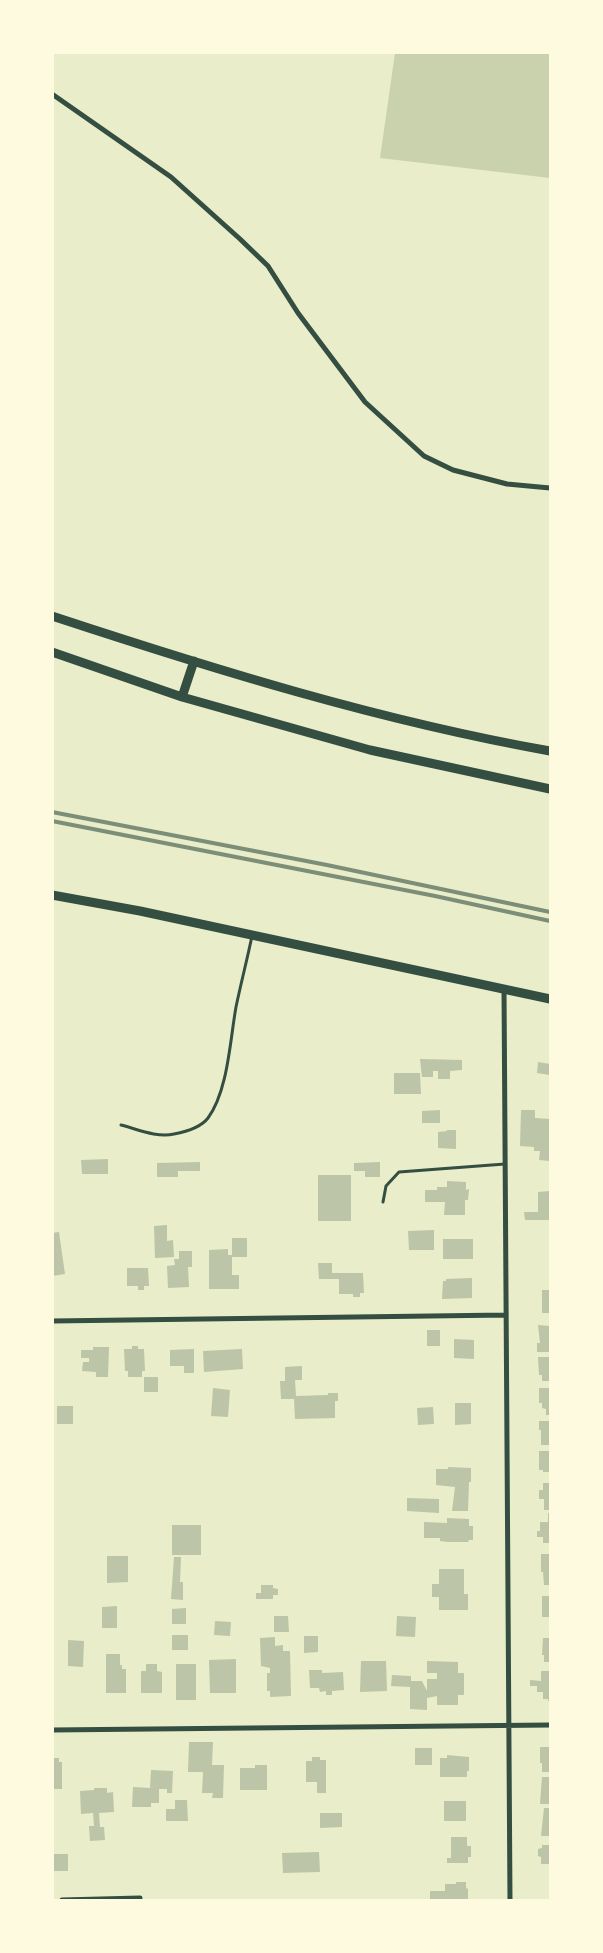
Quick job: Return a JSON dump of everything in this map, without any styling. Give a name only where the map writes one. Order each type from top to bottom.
[{"type":"main road","points":[[52,616],[307,695],[446,730],[550,752]]},
{"type":"main road","points":[[52,652],[182,697],[370,750],[550,789]]},
{"type":"main road","points":[[182,697],[194,661]]},
{"type":"main road","points":[[52,895],[140,911],[550,1000]]},
{"type":"street","points":[[52,94],[171,178],[268,266],[298,313],[365,402],[424,456],[453,470],[507,484],[550,488]]},
{"type":"street","points":[[504,989],[510,1900]]},
{"type":"street","points":[[52,1321],[506,1315]]},
{"type":"street","points":[[52,1730],[550,1725]]},
{"type":"street","points":[[62,1900],[140,1898]]},
{"type":"lane","points":[[122,1124],[162,1135],[172,1135],[184,1132],[207,1119],[216,1102],[223,1081],[252,935]]},
{"type":"lane","points":[[383,1202],[386,1186],[399,1172],[506,1164]]},
{"type":"green space","points":[[395,53],[550,53],[550,178],[380,158]]},
{"type":"building","points":[[420,1059],[462,1060],[462,1070],[450,1071],[450,1079],[438,1079],[438,1071],[433,1071],[433,1077],[422,1077]]},
{"type":"building","points":[[538,1062],[550,1064],[550,1075],[537,1073]]},
{"type":"building","points":[[394,1073],[420,1073],[421,1094],[394,1094]]},
{"type":"building","points":[[440,1110],[440,1123],[422,1123],[422,1111]]},
{"type":"building","points":[[521,1110],[535,1110],[535,1118],[550,1119],[550,1161],[539,1160],[540,1151],[534,1151],[534,1147],[520,1146]]},
{"type":"building","points":[[456,1130],[456,1149],[438,1148],[438,1132]]},
{"type":"building","points":[[108,1159],[108,1174],[82,1174],[81,1160]]},
{"type":"building","points":[[200,1162],[200,1171],[178,1171],[178,1177],[157,1177],[157,1163]]},
{"type":"building","points":[[380,1162],[380,1177],[365,1177],[365,1171],[354,1171],[354,1163]]},
{"type":"building","points":[[318,1175],[351,1175],[351,1221],[318,1221]]},
{"type":"building","points":[[447,1181],[466,1182],[466,1190],[469,1189],[468,1200],[465,1200],[465,1215],[444,1215],[445,1202],[425,1202],[425,1190],[437,1190],[437,1187],[447,1187]]},
{"type":"building","points":[[550,1191],[550,1220],[525,1220],[524,1212],[538,1212],[538,1192]]},
{"type":"building","points":[[167,1225],[167,1241],[173,1240],[174,1257],[155,1258],[154,1226]]},
{"type":"building","points":[[434,1230],[434,1250],[409,1250],[408,1231]]},
{"type":"building","points":[[59,1232],[65,1274],[52,1276],[52,1233]]},
{"type":"building","points":[[232,1238],[247,1238],[247,1257],[232,1257],[232,1275],[239,1275],[239,1289],[209,1289],[209,1250],[228,1249],[228,1255],[232,1255]]},
{"type":"building","points":[[443,1239],[473,1239],[473,1259],[443,1259]]},
{"type":"building","points":[[179,1251],[192,1251],[192,1267],[188,1267],[189,1287],[168,1288],[167,1266],[175,1265],[174,1259],[179,1259]]},
{"type":"building","points":[[318,1263],[332,1263],[332,1273],[363,1273],[364,1293],[360,1293],[360,1297],[353,1297],[353,1294],[339,1294],[339,1279],[319,1279]]},
{"type":"building","points":[[127,1268],[148,1268],[149,1286],[144,1286],[144,1290],[138,1290],[138,1286],[127,1286]]},
{"type":"building","points":[[472,1278],[472,1298],[442,1299],[443,1281],[446,1281],[446,1279]]},
{"type":"building","points":[[542,1290],[550,1290],[550,1313],[542,1313]]},
{"type":"building","points":[[549,1320],[550,1352],[537,1352],[537,1343],[540,1343],[538,1325],[549,1326]]},
{"type":"building","points":[[427,1330],[440,1330],[440,1346],[427,1346]]},
{"type":"building","points":[[454,1339],[474,1340],[474,1359],[454,1358]]},
{"type":"building","points":[[132,1346],[144,1349],[145,1371],[142,1371],[142,1377],[128,1377],[128,1371],[125,1371],[124,1349],[132,1349]]},
{"type":"building","points":[[93,1347],[109,1347],[108,1377],[96,1377],[96,1372],[82,1371],[83,1362],[89,1362],[89,1358],[81,1358],[81,1350],[93,1350]]},
{"type":"building","points":[[194,1349],[194,1373],[184,1373],[184,1366],[170,1366],[170,1350]]},
{"type":"building","points":[[242,1349],[243,1369],[204,1372],[203,1351]]},
{"type":"building","points":[[538,1357],[550,1357],[550,1381],[542,1381],[542,1375],[539,1375]]},
{"type":"building","points":[[302,1366],[302,1380],[295,1380],[296,1396],[338,1393],[338,1401],[335,1401],[335,1418],[295,1419],[294,1399],[281,1399],[280,1381],[285,1381],[285,1367]]},
{"type":"building","points":[[144,1377],[158,1377],[158,1392],[144,1392]]},
{"type":"building","points":[[213,1388],[230,1390],[228,1417],[211,1416]]},
{"type":"building","points":[[539,1388],[550,1388],[550,1415],[546,1415],[546,1409],[542,1408],[542,1403],[539,1403]]},
{"type":"building","points":[[455,1403],[471,1403],[471,1424],[455,1425]]},
{"type":"building","points":[[57,1406],[73,1406],[73,1424],[57,1424]]},
{"type":"building","points":[[433,1407],[434,1424],[418,1425],[417,1408]]},
{"type":"building","points":[[539,1421],[550,1421],[550,1445],[541,1445]]},
{"type":"building","points":[[539,1451],[550,1451],[550,1472],[539,1470]]},
{"type":"building","points":[[448,1467],[471,1468],[468,1511],[452,1511],[455,1487],[436,1485],[436,1469],[448,1469]]},
{"type":"building","points":[[543,1483],[550,1483],[550,1510],[544,1510],[544,1499],[539,1499],[539,1490],[543,1490]]},
{"type":"building","points":[[407,1498],[439,1499],[439,1513],[407,1511]]},
{"type":"building","points":[[548,1513],[550,1513],[550,1543],[543,1543],[543,1537],[537,1537],[537,1531],[540,1531],[540,1522],[548,1522]]},
{"type":"building","points":[[447,1518],[469,1519],[469,1526],[473,1526],[473,1540],[468,1542],[448,1542],[440,1541],[440,1538],[424,1538],[424,1522],[447,1523]]},
{"type":"building","points":[[172,1525],[201,1525],[201,1555],[172,1555]]},
{"type":"building","points":[[541,1554],[550,1554],[550,1585],[544,1585],[543,1572],[541,1572]]},
{"type":"building","points":[[107,1556],[128,1556],[128,1582],[107,1583]]},
{"type":"building","points":[[174,1557],[181,1557],[180,1582],[183,1582],[183,1600],[171,1599]]},
{"type":"building","points":[[439,1569],[464,1569],[464,1594],[468,1594],[468,1610],[439,1610],[439,1597],[432,1597],[432,1584],[439,1584]]},
{"type":"building","points":[[261,1585],[273,1585],[273,1588],[278,1589],[278,1595],[273,1595],[273,1599],[256,1599],[256,1593],[261,1593]]},
{"type":"building","points":[[542,1596],[550,1596],[550,1617],[542,1617]]},
{"type":"building","points":[[117,1606],[117,1628],[102,1628],[102,1607]]},
{"type":"building","points":[[186,1608],[186,1624],[172,1624],[172,1609]]},
{"type":"building","points":[[274,1616],[288,1616],[289,1632],[274,1632]]},
{"type":"building","points":[[397,1616],[416,1617],[415,1637],[396,1636]]},
{"type":"building","points":[[215,1621],[231,1622],[230,1636],[214,1635]]},
{"type":"building","points":[[172,1635],[188,1635],[188,1650],[172,1650]]},
{"type":"building","points":[[304,1636],[318,1636],[318,1652],[304,1653]]},
{"type":"building","points":[[275,1637],[275,1646],[283,1645],[283,1651],[290,1651],[291,1696],[270,1697],[270,1691],[267,1691],[267,1673],[270,1673],[270,1668],[261,1666],[260,1638]]},
{"type":"building","points":[[543,1638],[550,1638],[550,1662],[544,1662],[544,1655],[542,1655]]},
{"type":"building","points":[[68,1640],[84,1641],[83,1667],[68,1666]]},
{"type":"building","points":[[106,1654],[120,1654],[120,1665],[122,1665],[122,1669],[126,1669],[126,1693],[106,1693]]},
{"type":"building","points":[[236,1659],[236,1693],[210,1693],[209,1660]]},
{"type":"building","points":[[361,1661],[386,1661],[387,1691],[360,1692]]},
{"type":"building","points":[[427,1661],[458,1662],[458,1673],[464,1673],[464,1695],[458,1695],[458,1705],[437,1705],[437,1696],[427,1698],[427,1710],[410,1709],[410,1687],[391,1686],[392,1675],[411,1676],[411,1681],[422,1681],[427,1691],[427,1679],[437,1679],[437,1673],[427,1673]]},
{"type":"building","points":[[146,1664],[157,1664],[157,1671],[162,1672],[162,1693],[141,1693],[141,1671],[146,1671]]},
{"type":"building","points":[[176,1664],[196,1664],[196,1700],[176,1700]]},
{"type":"building","points":[[309,1670],[322,1670],[322,1673],[343,1672],[344,1690],[332,1691],[332,1695],[326,1695],[326,1691],[320,1692],[319,1688],[310,1688]]},
{"type":"building","points":[[541,1671],[549,1671],[550,1701],[543,1699],[543,1692],[537,1692],[537,1686],[530,1686],[530,1680],[541,1681]]},
{"type":"building","points":[[189,1742],[213,1742],[212,1765],[224,1765],[223,1798],[212,1798],[213,1793],[202,1793],[203,1772],[188,1772]]},
{"type":"building","points":[[540,1747],[550,1747],[550,1772],[542,1772]]},
{"type":"building","points":[[415,1748],[432,1748],[432,1765],[415,1765]]},
{"type":"building","points":[[447,1755],[469,1757],[467,1777],[440,1777],[440,1758],[447,1758]]},
{"type":"building","points":[[312,1757],[320,1757],[320,1760],[326,1760],[326,1793],[317,1793],[317,1782],[306,1782],[306,1761],[312,1761]]},
{"type":"building","points":[[52,1758],[59,1758],[59,1762],[62,1762],[62,1789],[52,1789]]},
{"type":"building","points":[[255,1765],[267,1765],[267,1790],[240,1790],[240,1768],[255,1768]]},
{"type":"building","points":[[151,1770],[173,1771],[172,1793],[167,1793],[167,1789],[159,1789],[159,1803],[151,1803],[151,1807],[132,1807],[133,1787],[150,1788]]},
{"type":"building","points":[[542,1777],[550,1777],[550,1804],[540,1804]]},
{"type":"building","points":[[94,1788],[107,1788],[107,1793],[113,1792],[114,1812],[99,1813],[100,1827],[104,1827],[105,1840],[90,1841],[89,1826],[94,1826],[93,1813],[81,1814],[80,1791],[94,1790]]},
{"type":"building","points":[[175,1800],[187,1800],[188,1821],[166,1821],[166,1809],[175,1809]]},
{"type":"building","points":[[444,1801],[466,1801],[466,1821],[444,1821]]},
{"type":"building","points":[[544,1808],[550,1808],[550,1836],[541,1836]]},
{"type":"building","points":[[320,1813],[342,1813],[342,1827],[320,1828]]},
{"type":"building","points":[[451,1837],[467,1837],[467,1846],[471,1846],[471,1857],[468,1857],[468,1863],[447,1863],[447,1858],[451,1858]]},
{"type":"building","points":[[542,1845],[550,1845],[550,1864],[541,1864],[538,1849],[542,1848]]},
{"type":"building","points":[[319,1852],[320,1872],[283,1873],[282,1853]]},
{"type":"building","points":[[52,1854],[68,1854],[68,1871],[52,1871]]},
{"type":"building","points":[[456,1882],[466,1882],[468,1900],[430,1900],[430,1891],[445,1891],[445,1884],[456,1884]]},
{"type":"railway","points":[[52,812],[327,865],[550,912]]},
{"type":"railway","points":[[52,821],[435,896],[550,921]]}]
